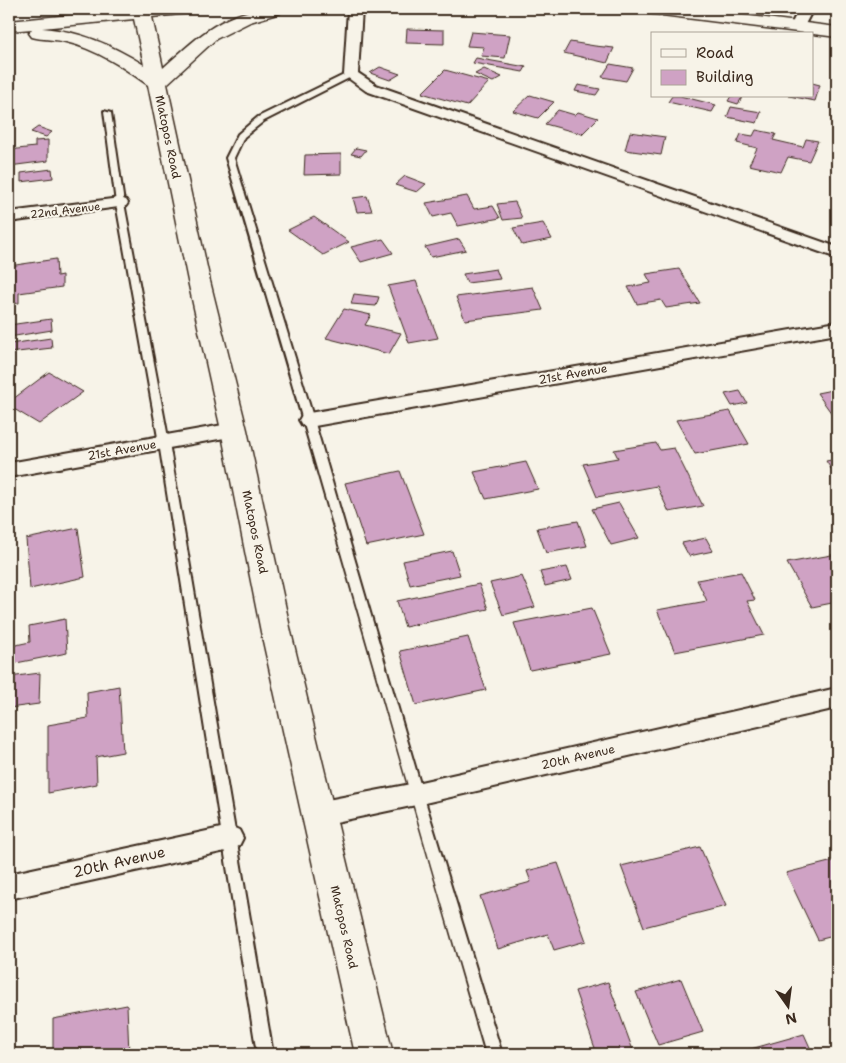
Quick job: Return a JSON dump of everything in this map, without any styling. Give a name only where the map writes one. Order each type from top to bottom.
[{"type":"main road","points":[[9,22],[50,9]]},
{"type":"main road","points":[[9,26],[142,11],[183,9]]},
{"type":"main road","points":[[9,31],[66,36],[101,48],[132,65],[157,82],[210,35],[244,18],[274,9]]},
{"type":"main road","points":[[654,9],[837,32]]},
{"type":"main road","name":"Matopos Road","points":[[142,11],[199,280],[234,430],[276,632],[374,1054]]},
{"type":"street","points":[[356,9],[351,75],[371,88],[837,253]]},
{"type":"street","points":[[797,26],[806,9]]},
{"type":"street","name":"22nd Avenue","points":[[9,217],[120,202]]},
{"type":"street","name":"21st Avenue","points":[[310,420],[837,328]]},
{"type":"street","name":"21st Avenue","points":[[9,470],[234,430]]},
{"type":"street","name":"20th Avenue","points":[[317,814],[416,794],[837,698]]},
{"type":"street","name":"20th Avenue","points":[[9,887],[230,838]]},
{"type":"lane","points":[[351,75],[261,119],[241,136],[230,158],[310,420],[416,794],[494,1054]]},
{"type":"lane","points":[[107,113],[120,202],[164,443],[265,1054]]},
{"type":"building","points":[[407,29],[444,30],[444,44],[406,43]]},
{"type":"building","points":[[471,32],[510,35],[505,58],[481,56],[484,47],[467,46]]},
{"type":"building","points":[[570,42],[614,48],[607,63],[564,53]]},
{"type":"building","points":[[476,58],[526,67],[523,72],[473,63]]},
{"type":"building","points":[[610,64],[633,68],[626,81],[602,77]]},
{"type":"building","points":[[380,67],[400,74],[390,80],[370,73]]},
{"type":"building","points":[[484,69],[502,77],[493,82],[475,74]]},
{"type":"building","points":[[445,70],[489,82],[467,106],[422,93]]},
{"type":"building","points":[[814,84],[820,85],[815,101],[799,98],[814,98]]},
{"type":"building","points":[[578,85],[600,89],[596,95],[575,91]]},
{"type":"building","points":[[530,95],[554,102],[538,118],[513,111]]},
{"type":"building","points":[[671,98],[688,98],[716,105],[712,112],[668,102]]},
{"type":"building","points":[[730,98],[742,98],[738,104],[728,101]]},
{"type":"building","points":[[731,107],[761,112],[757,123],[727,117]]},
{"type":"building","points":[[558,110],[575,115],[578,112],[598,118],[582,134],[545,124]]},
{"type":"building","points":[[38,127],[52,132],[46,137],[31,132]]},
{"type":"building","points":[[756,130],[776,134],[773,140],[803,147],[806,139],[818,141],[809,161],[788,157],[781,172],[749,165],[757,148],[737,143],[741,134],[753,136]]},
{"type":"building","points":[[630,132],[665,137],[661,155],[625,150]]},
{"type":"building","points":[[48,140],[48,161],[9,166],[9,150],[35,147],[35,141]]},
{"type":"building","points":[[356,148],[366,150],[361,156],[351,154]]},
{"type":"building","points":[[341,154],[341,174],[304,175],[305,155]]},
{"type":"building","points":[[52,169],[53,178],[21,182],[21,173]]},
{"type":"building","points":[[405,176],[426,184],[417,192],[395,185]]},
{"type":"building","points":[[367,196],[372,211],[357,212],[353,198]]},
{"type":"building","points":[[467,196],[474,209],[493,206],[500,218],[458,226],[451,213],[433,217],[426,203]]},
{"type":"building","points":[[515,202],[522,218],[503,220],[497,204]]},
{"type":"building","points":[[314,217],[349,242],[323,255],[288,230]]},
{"type":"building","points":[[543,223],[552,239],[522,245],[513,228]]},
{"type":"building","points":[[383,239],[393,253],[361,262],[351,247]]},
{"type":"building","points":[[459,239],[466,250],[431,257],[425,247]]},
{"type":"building","points":[[56,259],[57,276],[62,275],[62,287],[19,293],[19,303],[9,304],[9,266]]},
{"type":"building","points":[[496,269],[500,279],[467,283],[463,274]]},
{"type":"building","points":[[679,269],[700,303],[666,308],[661,300],[637,304],[628,287],[651,283],[646,274]]},
{"type":"building","points":[[416,281],[438,338],[409,343],[388,286]]},
{"type":"building","points":[[533,287],[543,310],[465,320],[456,297]]},
{"type":"building","points":[[354,294],[379,297],[376,306],[351,304]]},
{"type":"building","points":[[344,309],[371,315],[365,325],[401,333],[389,354],[326,338]]},
{"type":"building","points":[[51,319],[52,330],[9,337],[9,325]]},
{"type":"building","points":[[51,338],[52,348],[9,353],[9,344]]},
{"type":"building","points":[[49,372],[83,392],[39,424],[9,406],[9,402]]},
{"type":"building","points":[[837,389],[837,421],[817,393]]},
{"type":"building","points":[[740,391],[747,403],[732,406],[725,394]]},
{"type":"building","points":[[730,411],[749,444],[695,454],[676,420]]},
{"type":"building","points":[[656,443],[660,450],[674,448],[703,506],[669,512],[657,486],[597,497],[583,464],[618,458],[614,450]]},
{"type":"building","points":[[837,459],[837,478],[826,461]]},
{"type":"building","points":[[526,462],[538,489],[486,499],[474,472]]},
{"type":"building","points":[[400,471],[424,534],[366,546],[345,483]]},
{"type":"building","points":[[619,503],[639,538],[611,545],[592,509]]},
{"type":"building","points":[[578,521],[587,546],[546,553],[537,528]]},
{"type":"building","points":[[78,528],[85,577],[30,589],[26,539]]},
{"type":"building","points":[[706,538],[713,551],[689,556],[682,543]]},
{"type":"building","points":[[452,551],[460,575],[410,585],[403,561]]},
{"type":"building","points":[[837,554],[837,602],[812,607],[787,563]]},
{"type":"building","points":[[567,567],[572,580],[545,586],[540,572]]},
{"type":"building","points":[[741,572],[755,600],[747,601],[764,635],[675,652],[657,610],[707,601],[697,580]]},
{"type":"building","points":[[522,576],[535,607],[503,615],[490,583]]},
{"type":"building","points":[[479,584],[488,609],[405,627],[397,601]]},
{"type":"building","points":[[592,608],[611,654],[530,670],[514,623]]},
{"type":"building","points":[[65,619],[67,653],[11,664],[11,646],[30,642],[29,626]]},
{"type":"building","points":[[468,637],[486,690],[416,705],[400,651]]},
{"type":"building","points":[[40,673],[39,704],[9,708],[9,677]]},
{"type":"building","points":[[119,686],[123,752],[96,757],[97,784],[48,793],[48,725],[88,718],[87,692]]},
{"type":"building","points":[[700,847],[726,906],[644,927],[621,866]]},
{"type":"building","points":[[837,860],[837,935],[818,940],[786,873]]},
{"type":"building","points":[[558,863],[586,941],[554,950],[548,934],[498,949],[480,896],[531,882],[527,871]]},
{"type":"building","points":[[681,979],[703,1032],[658,1045],[636,992]]},
{"type":"building","points":[[608,982],[634,1053],[597,1054],[575,991]]},
{"type":"building","points":[[127,1005],[129,1054],[53,1054],[53,1019]]},
{"type":"building","points":[[804,1034],[813,1054],[733,1054]]}]
